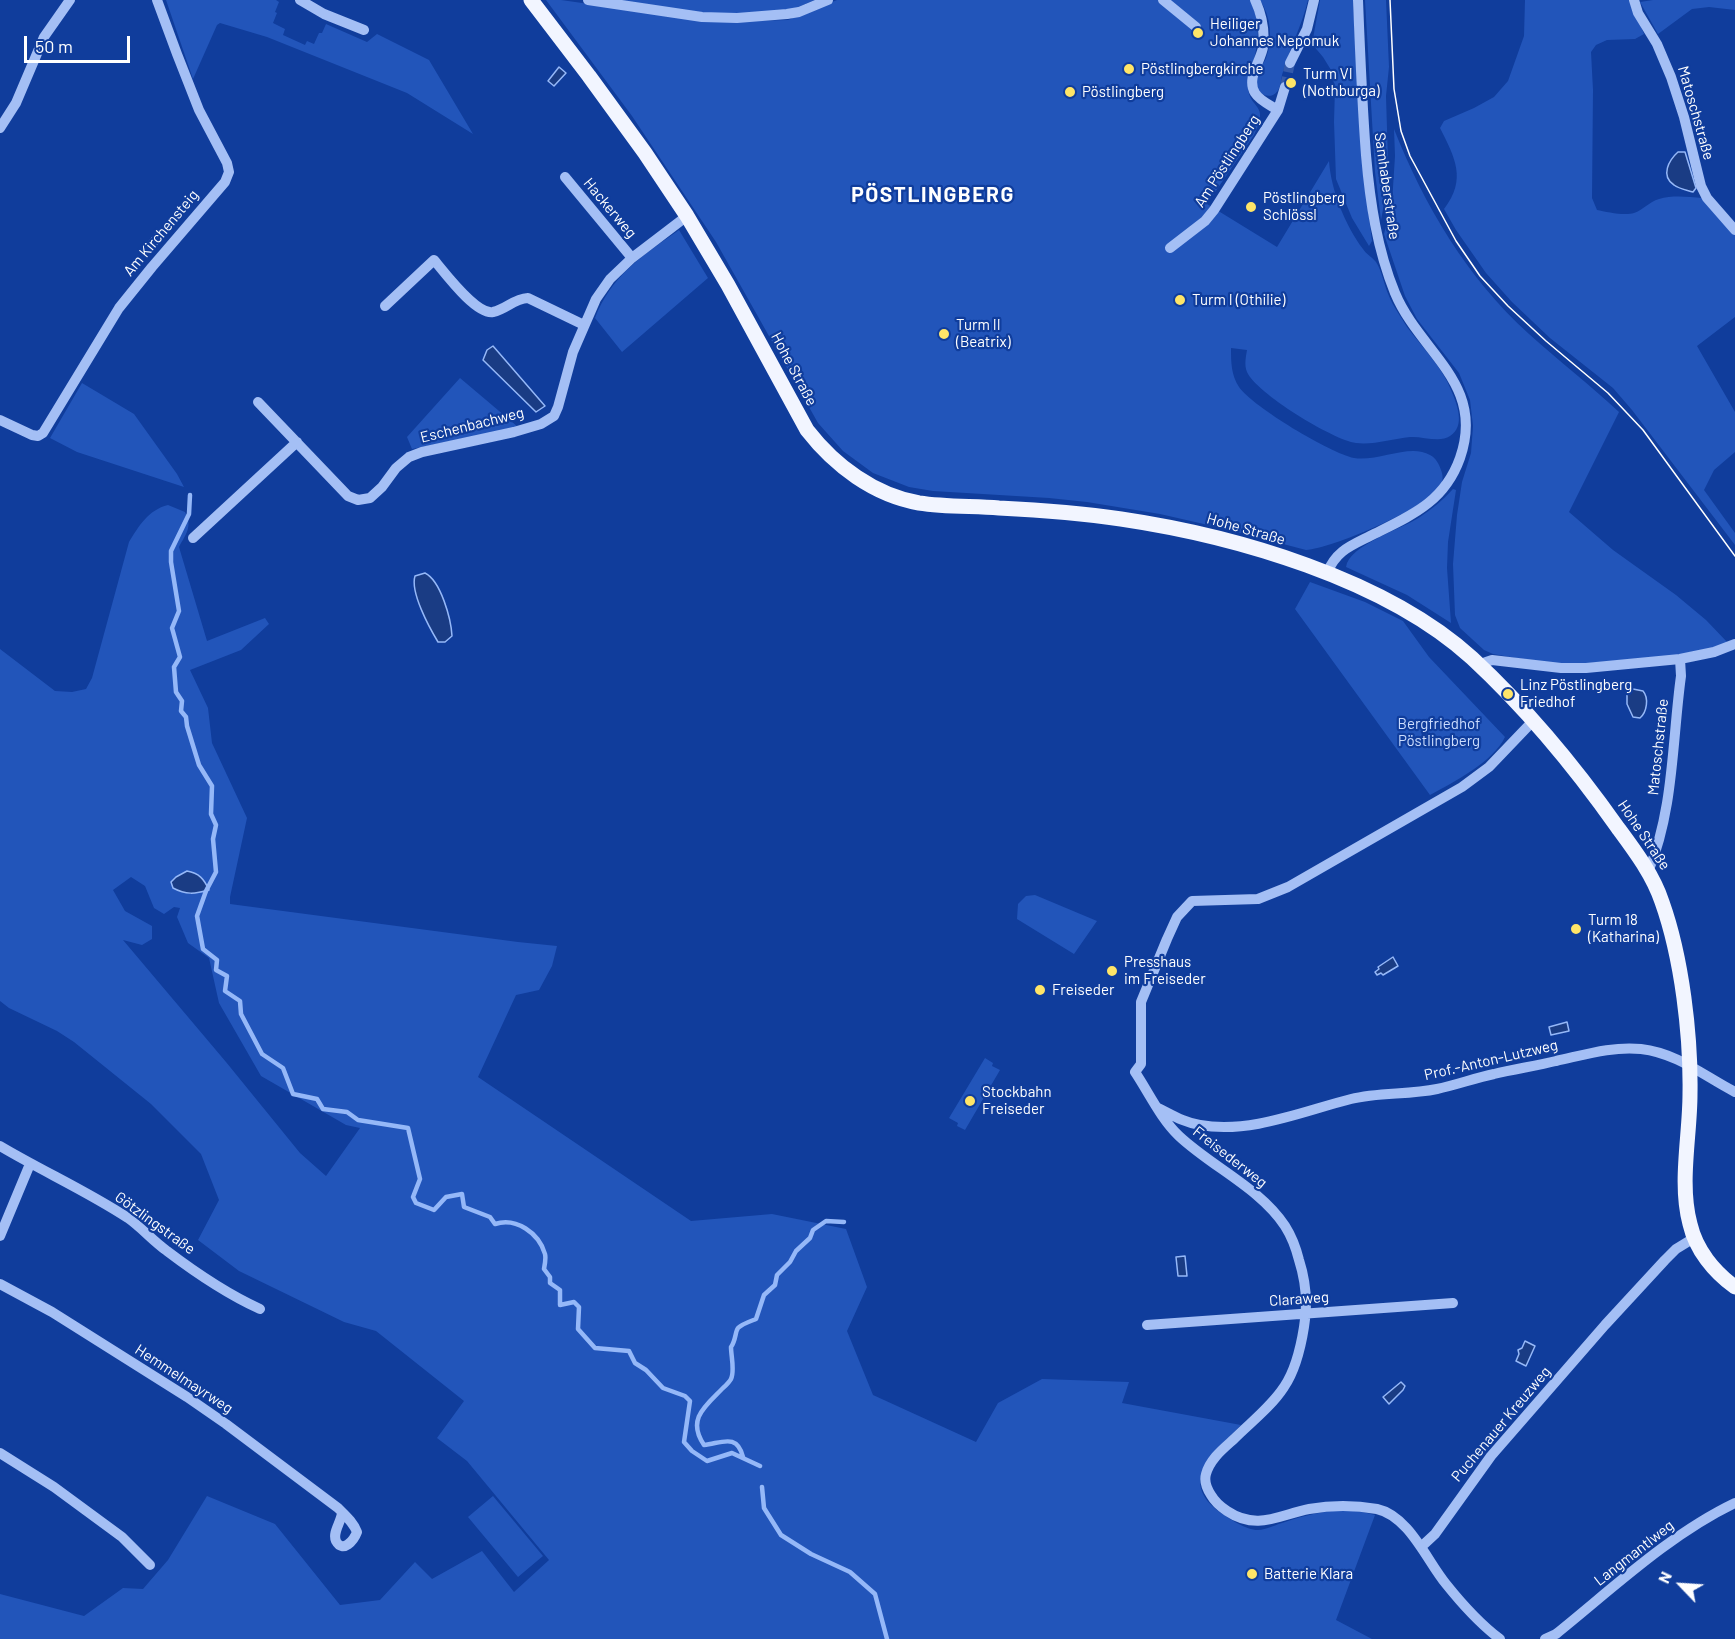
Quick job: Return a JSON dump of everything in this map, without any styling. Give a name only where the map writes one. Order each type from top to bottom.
[{"type":"main road","name":"Hohe Straße","points":[[531,0],[645,153],[687,216],[728,285],[807,430],[833,459],[865,482],[901,498],[922,503],[1076,513],[1149,523],[1241,545],[1327,573],[1382,597],[1417,616],[1447,637],[1480,666],[1533,721],[1591,791],[1629,842],[1661,897],[1674,944],[1686,1026],[1690,1097],[1685,1198],[1689,1220],[1694,1238],[1712,1266],[1735,1287]]},
{"type":"street","points":[[0,128],[15,103],[44,38],[70,0]]},
{"type":"street","name":"Am Kirchensteig","points":[[0,420],[32,435],[43,434],[119,308],[225,182],[229,172],[227,163],[199,110],[158,0]]},
{"type":"street","points":[[300,0],[324,14],[364,30]]},
{"type":"street","points":[[588,0],[702,17],[737,18],[787,15],[828,0]]},
{"type":"street","points":[[1163,0],[1196,27]]},
{"type":"street","name":"Am Pöstlingberg","points":[[1255,0],[1264,30],[1263,49],[1251,82],[1254,92],[1262,101],[1278,110]]},
{"type":"street","points":[[1290,63],[1307,29],[1314,0]]},
{"type":"street","name":"Samhaberstraße","points":[[1327,573],[1333,559],[1344,549],[1433,501],[1452,477],[1466,430],[1462,399],[1444,364],[1403,310],[1381,250],[1373,215],[1368,176],[1358,0]]},
{"type":"street","name":"Matoschstraße","points":[[1634,0],[1638,13],[1657,44],[1671,77],[1684,117],[1701,186],[1707,198],[1735,230]]},
{"type":"street","name":"Am Pöstlingberg","points":[[1170,248],[1205,221],[1214,210],[1278,110],[1285,87]]},
{"type":"street","name":"Hackerweg","points":[[565,177],[632,258]]},
{"type":"street","name":"Eschenbachweg","points":[[258,402],[348,496],[358,500],[370,498],[382,487],[396,468],[409,457],[541,424],[554,416],[573,352],[584,325],[596,299],[610,279],[632,258],[687,216]]},
{"type":"street","points":[[385,306],[434,260],[482,310],[490,313],[520,299],[528,298],[584,325]]},
{"type":"street","points":[[193,538],[297,442]]},
{"type":"street","points":[[1480,666],[1492,660],[1561,668],[1586,668],[1680,659],[1735,645]]},
{"type":"street","name":"Matoschstraße","points":[[1648,872],[1656,853],[1666,810],[1681,676],[1680,659]]},
{"type":"street","name":"Freisederweg","points":[[1421,1547],[1398,1521],[1379,1509],[1350,1506],[1309,1509],[1267,1520],[1247,1520],[1240,1519],[1211,1496],[1205,1481],[1205,1474],[1215,1457],[1276,1399],[1287,1384],[1304,1328],[1306,1293],[1301,1267],[1286,1227],[1262,1200],[1188,1144],[1169,1125],[1135,1072],[1141,1064],[1141,1002],[1177,917],[1192,901],[1258,899],[1288,887],[1462,787],[1489,767],[1533,721]]},
{"type":"street","name":"Prof.-Anton-Lutzweg","points":[[1158,1108],[1198,1125],[1228,1127],[1251,1125],[1351,1099],[1437,1089],[1495,1073],[1612,1049],[1631,1048],[1662,1053],[1689,1065],[1735,1092]]},
{"type":"street","points":[[1188,1144],[1198,1125]]},
{"type":"street","name":"Götzlingstraße","points":[[0,1146],[30,1164],[63,1179],[129,1219],[166,1250],[236,1298],[260,1309]]},
{"type":"street","points":[[0,1236],[30,1164]]},
{"type":"street","name":"Puchenauer Kreuzweg","points":[[1421,1547],[1435,1534],[1491,1456],[1605,1325],[1665,1260],[1680,1246],[1694,1238]]},
{"type":"street","name":"Hemmelmayrweg","points":[[0,1284],[52,1312],[187,1397],[342,1512]]},
{"type":"street","name":"Claraweg","points":[[1147,1325],[1453,1303]]},
{"type":"street","points":[[0,1453],[54,1487],[122,1537],[150,1565]]},
{"type":"street","name":"Langmantlweg","points":[[1545,1639],[1556,1634],[1674,1540],[1735,1503]]},
{"type":"street","points":[[1421,1547],[1454,1594],[1480,1622],[1500,1639]]},
{"type":"green space","points":[[166,0],[276,0],[279,2],[273,23],[285,29],[283,35],[305,45],[307,41],[314,44],[326,24],[367,42],[377,34],[429,60],[473,134],[407,93],[267,37],[220,23],[217,25],[193,79]]},
{"type":"green space","points":[[546,0],[561,0],[716,22],[788,20],[837,0],[1250,0],[1258,32],[1248,88],[1249,95],[1260,112],[1260,117],[1254,135],[1207,204],[1277,247],[1329,161],[1336,195],[1345,218],[1356,240],[1378,266],[1397,312],[1447,382],[1458,408],[1458,427],[1450,436],[1441,439],[1410,437],[1376,443],[1356,443],[1314,425],[1265,392],[1247,372],[1245,364],[1247,350],[1231,348],[1234,378],[1247,396],[1275,417],[1311,439],[1343,454],[1363,459],[1413,451],[1430,455],[1437,461],[1442,473],[1441,486],[1427,499],[1394,518],[1335,543],[1306,550],[1160,514],[1049,498],[933,491],[909,487],[873,473],[843,451],[818,423],[716,242],[632,116]]},
{"type":"green space","points":[[613,0],[815,0],[791,10],[712,14]]},
{"type":"green space","points":[[1260,0],[1308,0],[1280,86],[1275,94],[1269,96],[1260,92],[1256,86],[1256,79],[1268,51],[1270,36],[1269,21]]},
{"type":"green space","points":[[1320,0],[1353,0],[1362,162],[1372,241],[1369,246],[1352,218],[1336,179],[1335,88],[1331,70],[1312,44]]},
{"type":"green space","points":[[1365,0],[1386,0],[1389,67],[1386,96],[1388,161],[1387,188],[1381,220],[1375,172]]},
{"type":"green space","points":[[1525,0],[1630,0],[1644,34],[1635,39],[1607,40],[1596,45],[1591,52],[1592,198],[1597,210],[1630,214],[1655,200],[1664,198],[1702,198],[1735,235],[1735,317],[1697,346],[1735,412],[1735,452],[1714,470],[1704,490],[1735,533],[1735,545],[1613,388],[1550,338],[1512,302],[1486,273],[1444,209],[1451,198],[1457,178],[1454,159],[1440,128],[1444,121],[1494,97],[1508,81],[1524,36]]},
{"type":"green space","points":[[1735,0],[1735,10],[1709,7],[1692,9],[1658,34],[1640,2]]},
{"type":"green space","points":[[1394,129],[1434,212],[1467,265],[1486,289],[1529,334],[1619,412],[1569,512],[1613,550],[1676,595],[1706,620],[1728,643],[1691,654],[1569,665],[1493,654],[1484,650],[1460,628],[1455,615],[1453,564],[1462,482],[1471,453],[1473,426],[1470,400],[1459,373],[1417,319],[1405,296],[1384,234],[1392,203]]},
{"type":"green space","points":[[679,230],[708,278],[622,352],[595,318],[602,303],[619,278],[653,248]]},
{"type":"green space","points":[[460,378],[518,427],[412,449],[407,437]]},
{"type":"green space","points":[[82,383],[134,414],[184,487],[77,452],[50,438]]},
{"type":"green space","points":[[1453,489],[1456,490],[1448,542],[1447,568],[1451,623],[1407,595],[1346,567],[1349,559],[1356,552],[1377,538],[1420,517]]},
{"type":"green space","points":[[168,505],[185,512],[187,517],[188,530],[179,547],[207,641],[265,618],[269,624],[241,650],[190,670],[208,708],[212,743],[247,818],[230,904],[557,946],[552,966],[539,990],[516,995],[478,1077],[691,1221],[772,1214],[846,1229],[867,1287],[847,1331],[873,1395],[976,1442],[998,1403],[1042,1379],[1129,1382],[1122,1403],[1241,1425],[1211,1456],[1204,1467],[1201,1490],[1208,1501],[1221,1513],[1248,1528],[1258,1530],[1330,1511],[1352,1511],[1375,1515],[1336,1620],[1372,1639],[0,1639],[0,1594],[84,1616],[123,1588],[143,1589],[168,1560],[207,1496],[275,1524],[340,1605],[380,1600],[415,1562],[432,1579],[482,1551],[514,1592],[549,1560],[467,1461],[437,1438],[464,1401],[376,1331],[344,1322],[239,1271],[198,1240],[219,1200],[201,1154],[151,1104],[74,1042],[0,1001],[0,649],[55,691],[72,692],[86,689],[92,678],[129,542],[145,519],[161,507]],"holes":[[[131,877],[145,886],[154,908],[164,914],[174,907],[180,908],[177,917],[188,943],[209,958],[219,1003],[261,1076],[346,1125],[360,1128],[326,1176],[300,1153],[123,940],[142,945],[152,939],[152,926],[125,911],[113,890]]]},
{"type":"green space","name":"Bergfriedhof Pöstlingberg","points":[[1310,582],[1365,602],[1403,621],[1429,657],[1505,737],[1492,755],[1430,795],[1295,609]]},
{"type":"green space","points":[[1035,895],[1097,921],[1074,954],[1017,919],[1018,904],[1026,896]]},
{"type":"green space","name":"Stockbahn Freiseder","points":[[985,1058],[993,1063],[992,1066],[1000,1070],[965,1130],[949,1118]]},
{"type":"green space","points":[[493,1496],[543,1556],[518,1577],[468,1517]]},
{"type":"shaded area","points":[[559,67],[566,73],[554,86],[548,81]]},
{"type":"shaded area","points":[[1678,152],[1685,152],[1696,188],[1693,192],[1676,186],[1667,177],[1667,168]]},
{"type":"shaded area","points":[[159,230],[165,235],[152,250],[146,245]]},
{"type":"shaded area","points":[[493,346],[545,406],[536,412],[483,360],[487,350]]},
{"type":"shaded area","points":[[425,573],[436,584],[450,620],[452,636],[445,642],[438,642],[425,619],[415,591],[415,576]]},
{"type":"shaded area","points":[[1633,689],[1643,691],[1647,701],[1646,709],[1640,718],[1633,717],[1627,704],[1627,695]]},
{"type":"shaded area","points":[[187,871],[201,877],[209,890],[191,893],[173,888],[171,882]]},
{"type":"shaded area","points":[[1393,957],[1398,966],[1383,975],[1381,973],[1377,975],[1375,972],[1379,969],[1378,967]]},
{"type":"shaded area","points":[[1567,1022],[1569,1031],[1551,1035],[1549,1027]]},
{"type":"shaded area","points":[[1185,1256],[1187,1276],[1178,1276],[1176,1257]]},
{"type":"shaded area","points":[[1525,1341],[1535,1346],[1526,1366],[1516,1361],[1518,1350],[1522,1348]]},
{"type":"shaded area","points":[[1401,1382],[1405,1386],[1403,1390],[1389,1404],[1383,1397]]},
{"type":"waterway","points":[[190,495],[189,514],[171,551],[179,611],[172,628],[180,657],[174,667],[176,692],[182,701],[181,711],[186,717],[199,765],[212,786],[211,814],[216,825],[213,839],[216,872],[197,916],[203,949],[217,960],[216,970],[227,976],[225,991],[240,1001],[241,1014],[262,1054],[283,1068],[293,1094],[317,1099],[323,1109],[347,1112],[358,1120],[408,1128],[420,1179],[413,1197],[416,1203],[434,1210],[446,1197],[462,1194],[464,1207],[490,1217],[495,1224],[511,1223],[526,1228],[532,1233],[538,1239],[545,1254],[544,1269],[550,1277],[550,1283],[560,1290],[560,1305],[574,1302],[579,1307],[578,1329],[595,1348],[629,1351],[635,1363],[646,1370],[663,1388],[685,1396],[690,1401],[684,1442],[692,1451],[707,1461],[732,1453],[760,1466]]},
{"type":"waterway","points":[[743,1457],[733,1442],[704,1445],[699,1436],[697,1421],[704,1408],[731,1379],[733,1368],[731,1347],[737,1330],[742,1325],[756,1319],[764,1295],[775,1285],[777,1275],[810,1238],[813,1230],[826,1221],[844,1222]]},
{"type":"waterway","points":[[762,1487],[764,1508],[781,1535],[811,1554],[850,1572],[875,1594],[887,1639]]},
{"type":"tunnel","points":[[1285,87],[1290,63]]},
{"type":"tram line","points":[[1390,0],[1394,89],[1401,131],[1410,156],[1456,241],[1480,276],[1508,306],[1608,393],[1643,430],[1735,556]]},
{"type":"place","name":"Heiliger Johannes Nepomuk","points":[[1198,33]]},
{"type":"place","name":"Pöstlingbergkirche","points":[[1129,69]]},
{"type":"place","name":"Turm VI (Nothburga)","points":[[1291,83]]},
{"type":"place","name":"Pöstlingberg","points":[[1070,92]]},
{"type":"place","name":"Pöstlingberg Schlössl","points":[[1251,207]]},
{"type":"place","name":"Turm I (Othilie)","points":[[1180,300]]},
{"type":"place","name":"Turm II (Beatrix)","points":[[944,334]]},
{"type":"place","name":"Linz Pöstlingberg Friedhof","points":[[1508,694]]},
{"type":"place","name":"Turm 18 (Katharina)","points":[[1576,929]]},
{"type":"place","name":"Presshaus im Freiseder","points":[[1112,971]]},
{"type":"place","name":"Freiseder","points":[[1040,990]]},
{"type":"place","name":"Stockbahn Freiseder","points":[[970,1101]]},
{"type":"place","name":"Batterie Klara","points":[[1252,1574]]},
{"type":"district","name":"PÖSTLINGBERG","points":[[933,195]]}]
